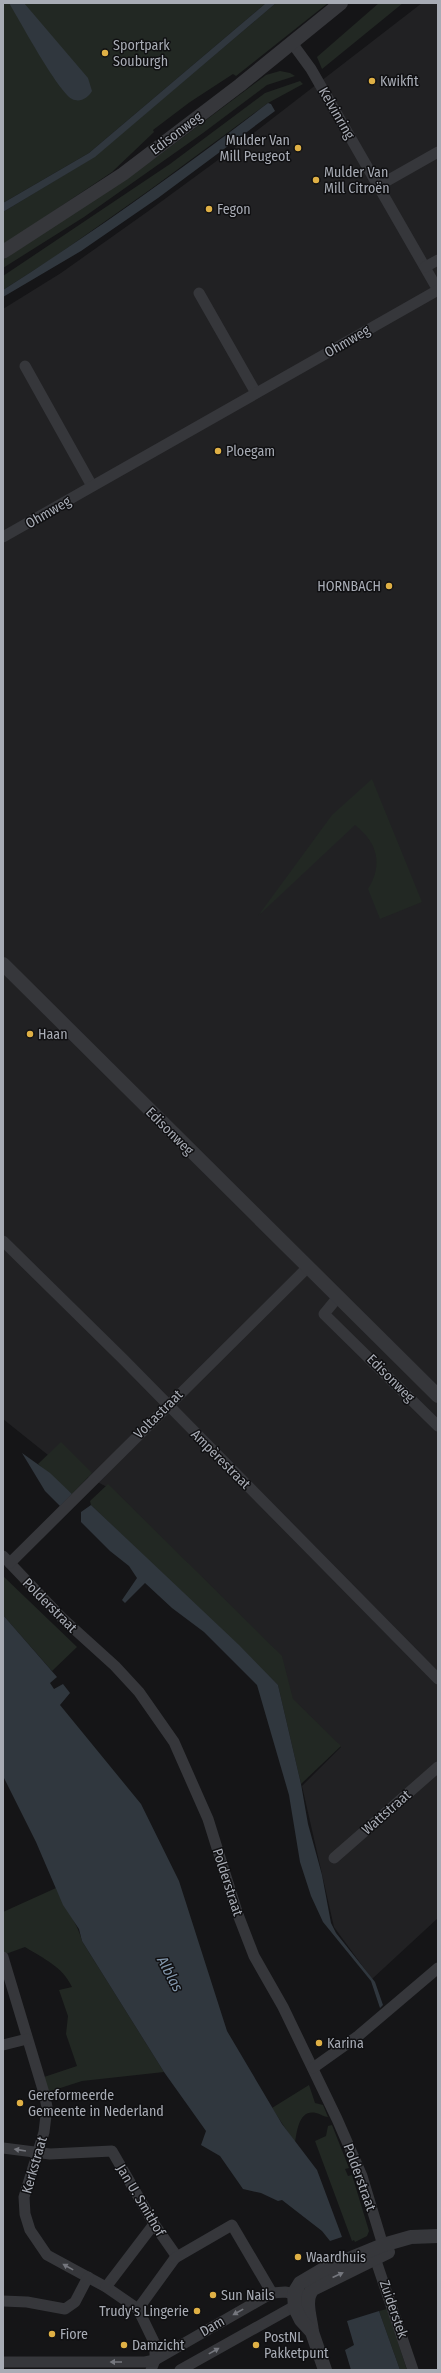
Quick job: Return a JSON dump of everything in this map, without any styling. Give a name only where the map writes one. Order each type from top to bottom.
[{"type":"street","name":"Edisonweg","points":[[3,252],[123,174],[292,43],[341,3]]},
{"type":"street","name":"Kelvinring","points":[[292,43],[311,69],[438,290]]},
{"type":"street","points":[[378,186],[438,152]]},
{"type":"street","points":[[425,267],[438,260]]},
{"type":"street","name":"Ohmweg","points":[[3,537],[438,290]]},
{"type":"street","points":[[199,293],[256,393]]},
{"type":"street","points":[[25,366],[92,486]]},
{"type":"street","name":"Edisonweg","points":[[3,964],[438,1396]]},
{"type":"street","name":"Ampèrestraat","points":[[3,1241],[168,1405],[438,1679]]},
{"type":"street","name":"Voltastraat","points":[[6,1559],[168,1405],[308,1267]]},
{"type":"street","name":"Edisonweg","points":[[338,1297],[324,1314],[438,1426]]},
{"type":"street","name":"Polderstraat","points":[[6,1559],[62,1618],[115,1666],[139,1692],[163,1724],[185,1766],[208,1819],[237,1912],[254,1956],[283,2007],[313,2068],[362,2176],[379,2251]]},
{"type":"street","name":"Wattstraat","points":[[334,1858],[438,1767]]},
{"type":"street","name":"Kerkstraat","points":[[3,1957],[47,2107],[44,2132],[24,2197],[25,2214],[30,2230],[47,2255],[106,2287],[138,2309],[155,2344],[153,2365]]},
{"type":"street","points":[[313,2068],[358,2036],[438,1968]]},
{"type":"street","points":[[3,2045],[27,2039]]},
{"type":"street","points":[[3,2148],[38,2153]]},
{"type":"street","name":"Jan U. Smithof","points":[[38,2153],[50,2154],[112,2151],[154,2224],[175,2254],[175,2258]]},
{"type":"street","points":[[106,2287],[154,2224]]},
{"type":"street","points":[[138,2309],[175,2258],[232,2225],[272,2293]]},
{"type":"street","points":[[325,2370],[301,2295],[300,2283],[309,2277],[412,2237],[432,2237]]},
{"type":"street","name":"Zuiderstek","points":[[379,2251],[413,2370]]},
{"type":"street","points":[[3,2301],[27,2302],[65,2309],[75,2302],[88,2278]]},
{"type":"street","name":"Dam","points":[[153,2365],[272,2293],[301,2295]]},
{"type":"street","points":[[301,2295],[295,2308],[301,2320],[312,2332]]},
{"type":"street","name":"Dam","points":[[180,2370],[295,2308]]},
{"type":"street","points":[[3,2362],[145,2362],[153,2365]]},
{"type":"shaded area","name":"Sportpark Souburgh","points":[[3,3],[266,3],[89,153],[3,203]]},
{"type":"shaded area","points":[[276,3],[328,3],[236,76],[233,74],[190,102],[153,130],[154,132],[112,172],[3,245],[3,212],[94,157]]},
{"type":"shaded area","points":[[379,3],[403,3],[322,69],[317,57]]},
{"type":"shaded area","points":[[422,3],[438,3],[438,1918],[372,1979],[334,1927],[302,1786],[341,1747],[293,1701],[107,1487],[53,1459],[3,1419],[3,309],[61,273],[147,212],[237,146]]},
{"type":"shaded area","points":[[280,71],[290,73],[295,76],[267,85],[203,133],[84,217],[3,268],[3,260],[158,156],[266,75]]},
{"type":"shaded area","points":[[300,81],[303,84],[268,103],[151,189],[53,258],[3,290],[3,276],[170,164],[265,93]]},
{"type":"shaded area","points":[[372,779],[422,902],[380,919],[368,889],[376,871],[376,855],[369,839],[355,825],[258,916],[332,815]]},
{"type":"shaded area","points":[[61,1442],[92,1473],[72,1494],[38,1464]]},
{"type":"shaded area","points":[[108,1484],[282,1656],[293,1699],[341,1746],[301,1784],[278,1685],[91,1505],[90,1501]]},
{"type":"shaded area","points":[[3,1576],[77,1647],[52,1671],[3,1615]]},
{"type":"shaded area","points":[[56,1888],[74,1920],[82,1941],[164,2072],[82,2081],[48,2092],[44,2077],[77,2066],[66,2034],[68,2016],[59,1990],[72,1987],[58,1968],[25,1947],[3,1955],[3,1912]]},
{"type":"shaded area","points":[[309,2085],[315,2103],[323,2105],[328,2117],[316,2113],[306,2114],[300,2122],[295,2143],[272,2108]]},
{"type":"shaded area","points":[[332,2125],[349,2168],[345,2169],[348,2176],[352,2175],[369,2231],[367,2236],[355,2242],[354,2240],[352,2241],[315,2141],[326,2136],[328,2126]]},
{"type":"shaded area","points":[[387,2309],[407,2370],[400,2370],[379,2311]]},
{"type":"water","points":[[9,3],[24,3],[88,78],[92,91],[88,96],[81,100],[75,100],[65,93],[48,69]]},
{"type":"water","points":[[266,3],[276,3],[95,157],[3,212],[3,203],[89,153]]},
{"type":"water","points":[[268,103],[271,104],[275,111],[158,198],[81,251],[3,297],[3,290],[71,246],[137,200]]},
{"type":"water","points":[[22,1453],[50,1473],[72,1494],[60,1506],[45,1491]]},
{"type":"water","points":[[91,1505],[239,1645],[278,1685],[301,1784],[308,1824],[322,1875],[331,1923],[336,1933],[375,1982],[383,2005],[380,2008],[371,1981],[323,1922],[311,1896],[300,1862],[289,1795],[257,1685],[204,1632],[172,1608],[145,1583],[125,1603],[122,1600],[137,1578],[129,1566],[110,1551],[81,1522],[81,1512]]},
{"type":"water","name":"Alblas","points":[[3,1615],[57,1677],[50,1683],[54,1689],[63,1684],[70,1693],[60,1705],[141,1804],[179,1881],[227,2031],[282,2124],[317,2170],[342,2237],[330,2241],[322,2231],[282,2200],[278,2201],[261,2193],[243,2189],[220,2156],[201,2145],[206,2131],[164,2072],[82,1941],[79,1929],[63,1905],[36,1842],[3,1776]]},
{"type":"water","points":[[379,2311],[400,2370],[351,2370],[345,2350],[354,2345],[347,2321]]},
{"type":"place","name":"Sportpark Souburgh","points":[[105,53]]},
{"type":"place","name":"Kwikfit","points":[[372,81]]},
{"type":"place","name":"Mulder Van Mill Peugeot","points":[[298,148]]},
{"type":"place","name":"Mulder Van Mill Citroën","points":[[316,180]]},
{"type":"place","name":"Fegon","points":[[209,209]]},
{"type":"place","name":"Ploegam","points":[[218,451]]},
{"type":"place","name":"HORNBACH","points":[[389,586]]},
{"type":"place","name":"Haan","points":[[30,1034]]},
{"type":"place","name":"Karina","points":[[319,2043]]},
{"type":"place","name":"Gereformeerde Gemeente in Nederland","points":[[20,2103]]},
{"type":"place","name":"Waardhuis","points":[[298,2257]]},
{"type":"place","name":"Sun Nails","points":[[213,2295]]},
{"type":"place","name":"Trudy's Lingerie","points":[[197,2311]]},
{"type":"place","name":"Fiore","points":[[52,2334]]},
{"type":"place","name":"Damzicht","points":[[124,2345]]},
{"type":"place","name":"PostNL Pakketpunt","points":[[256,2345]]}]
